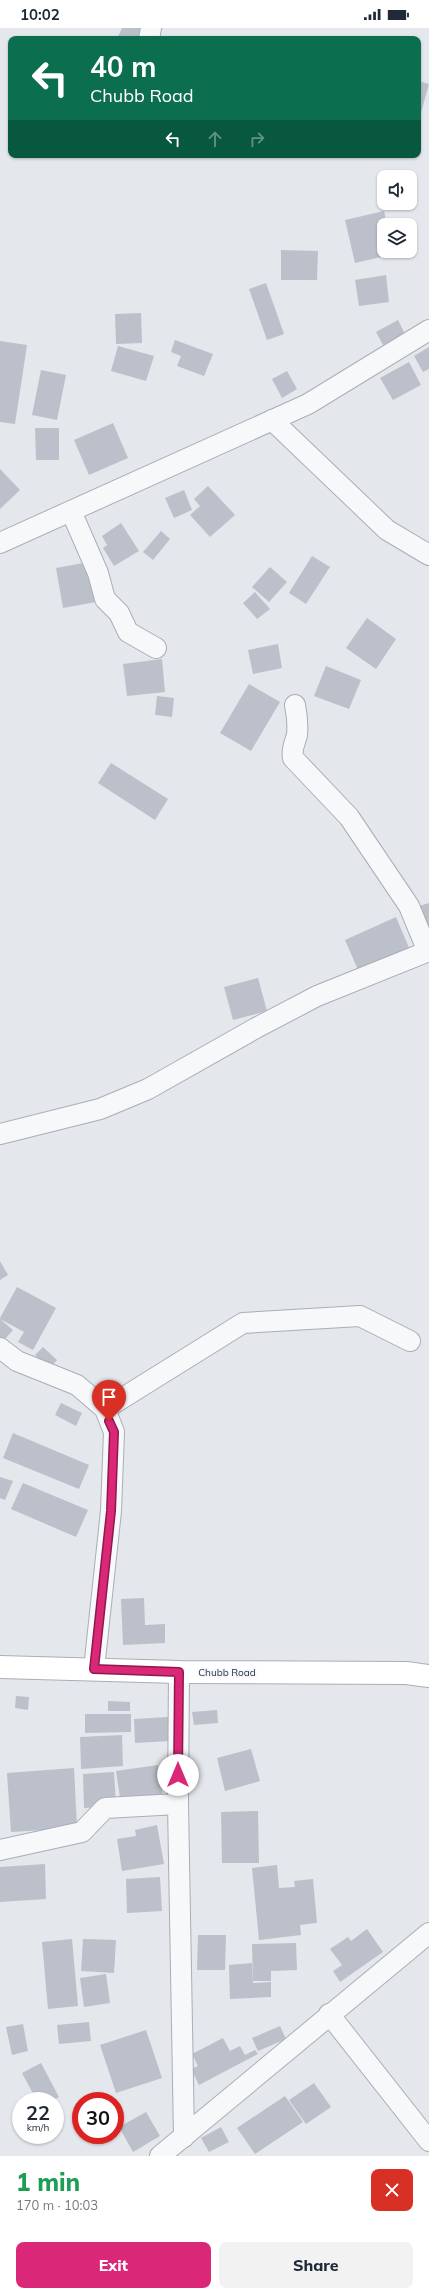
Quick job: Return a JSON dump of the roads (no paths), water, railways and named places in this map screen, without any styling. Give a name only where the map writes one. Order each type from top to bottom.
[{"type":"street","points":[[0,543],[308,404],[429,330]]},
{"type":"street","points":[[272,420],[388,530],[429,555]]},
{"type":"street","points":[[71,511],[98,573],[105,598],[119,613],[128,632],[156,648]]},
{"type":"street","points":[[0,1134],[100,1109],[148,1089],[256,1028],[317,996],[429,952],[409,906],[349,817],[293,758],[292,751],[297,736],[295,705]]},
{"type":"street","points":[[105,1409],[243,1323],[360,1316],[410,1341]]},
{"type":"street","points":[[0,1348],[17,1361],[78,1385],[105,1409],[114,1432],[111,1511],[94,1669]]},
{"type":"street","name":"Chubb Road","points":[[0,1667],[179,1672],[406,1673],[429,1676]]},
{"type":"street","points":[[179,1672],[178,1804],[184,2137]]},
{"type":"street","points":[[0,1850],[82,1832],[105,1808],[178,1804]]},
{"type":"street","points":[[160,2156],[329,2014],[429,1933]]},
{"type":"street","points":[[329,2014],[429,2141]]}]
